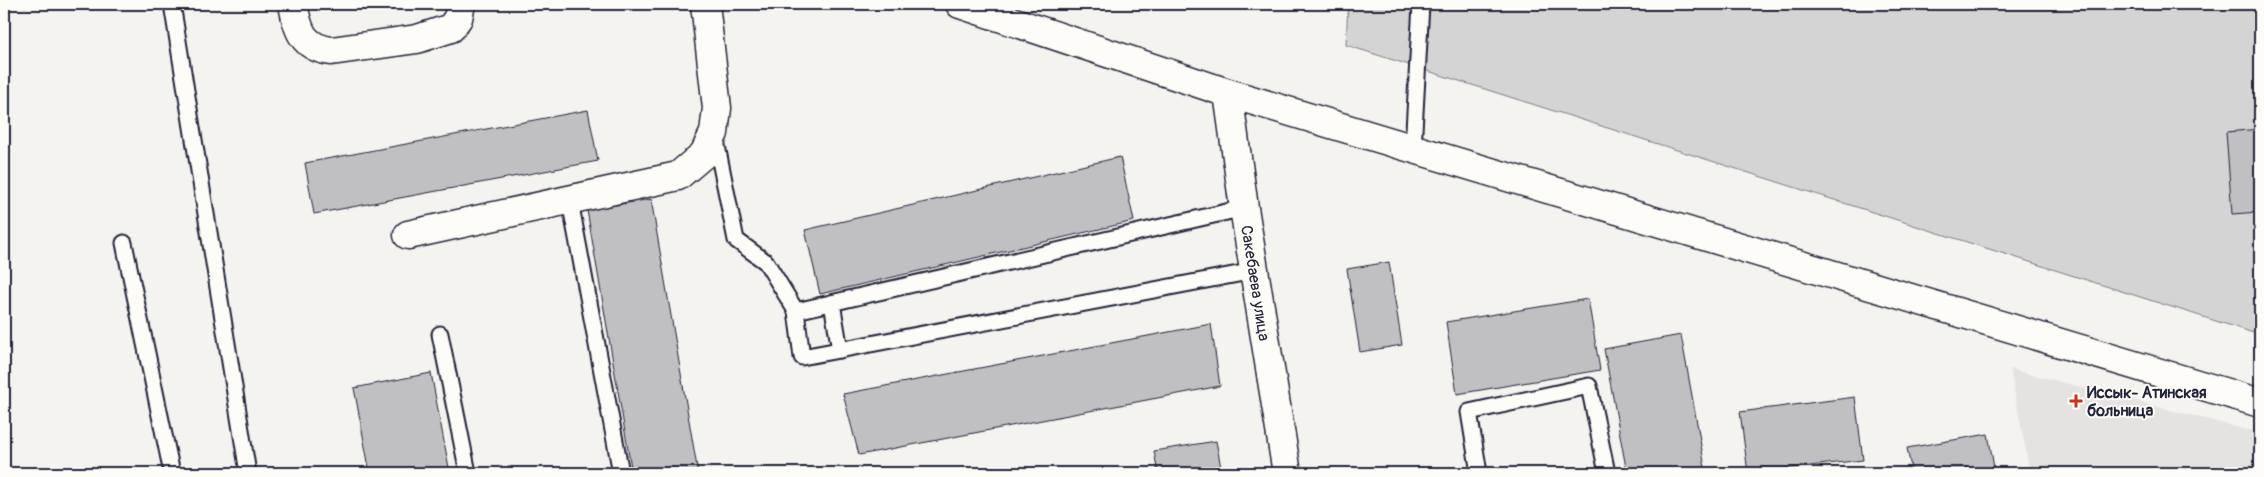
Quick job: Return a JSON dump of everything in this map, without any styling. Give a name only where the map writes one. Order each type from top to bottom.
[{"type":"street","points":[[293,4],[301,33],[309,45],[331,51],[417,39],[451,28],[458,18],[461,4]]},
{"type":"street","points":[[408,235],[678,176],[704,154],[714,133],[717,108],[705,4]]},
{"type":"street","points":[[960,4],[1228,93],[2260,403]]},
{"type":"street","name":"Сакебаева улица","points":[[1228,93],[1244,208],[1287,473]]},
{"type":"lane","points":[[172,4],[248,473]]},
{"type":"lane","points":[[1413,148],[1421,4]]},
{"type":"lane","points":[[714,133],[736,240],[766,262],[796,311],[802,357],[1254,271]]},
{"type":"lane","points":[[570,201],[621,473]]},
{"type":"lane","points":[[796,311],[1244,208]]},
{"type":"lane","points":[[124,244],[172,473]]},
{"type":"lane","points":[[832,303],[840,350]]},
{"type":"lane","points":[[440,334],[468,473]]},
{"type":"lane","points":[[1479,473],[1469,412],[1589,386],[1607,473]]},
{"type":"shaded area","points":[[1348,4],[2260,4],[2260,335],[1346,45]]},
{"type":"shaded area","name":"Иссык- Атинская больница","points":[[2010,369],[2260,433],[2260,473],[2030,473]]},
{"type":"building","points":[[588,110],[598,161],[314,214],[305,163]]},
{"type":"building","points":[[2260,129],[2260,212],[2232,214],[2226,132]]},
{"type":"building","points":[[1120,157],[1134,221],[820,294],[805,230]]},
{"type":"building","points":[[651,199],[698,473],[632,473],[587,210]]},
{"type":"building","points":[[1389,262],[1402,345],[1360,352],[1347,269]]},
{"type":"building","points":[[1588,299],[1600,370],[1457,394],[1446,322]]},
{"type":"building","points":[[1211,324],[1220,386],[859,455],[843,394]]},
{"type":"building","points":[[1681,335],[1706,473],[1627,473],[1604,349]]},
{"type":"building","points":[[431,373],[450,473],[370,473],[354,388]]},
{"type":"building","points":[[1855,397],[1863,460],[1748,473],[1740,412]]},
{"type":"building","points":[[1988,434],[1995,473],[1912,473],[1907,448]]},
{"type":"building","points":[[1216,441],[1222,473],[1158,473],[1154,451]]},
{"type":"place","name":"Иссык- Атинская больница","points":[[2076,401]]}]
